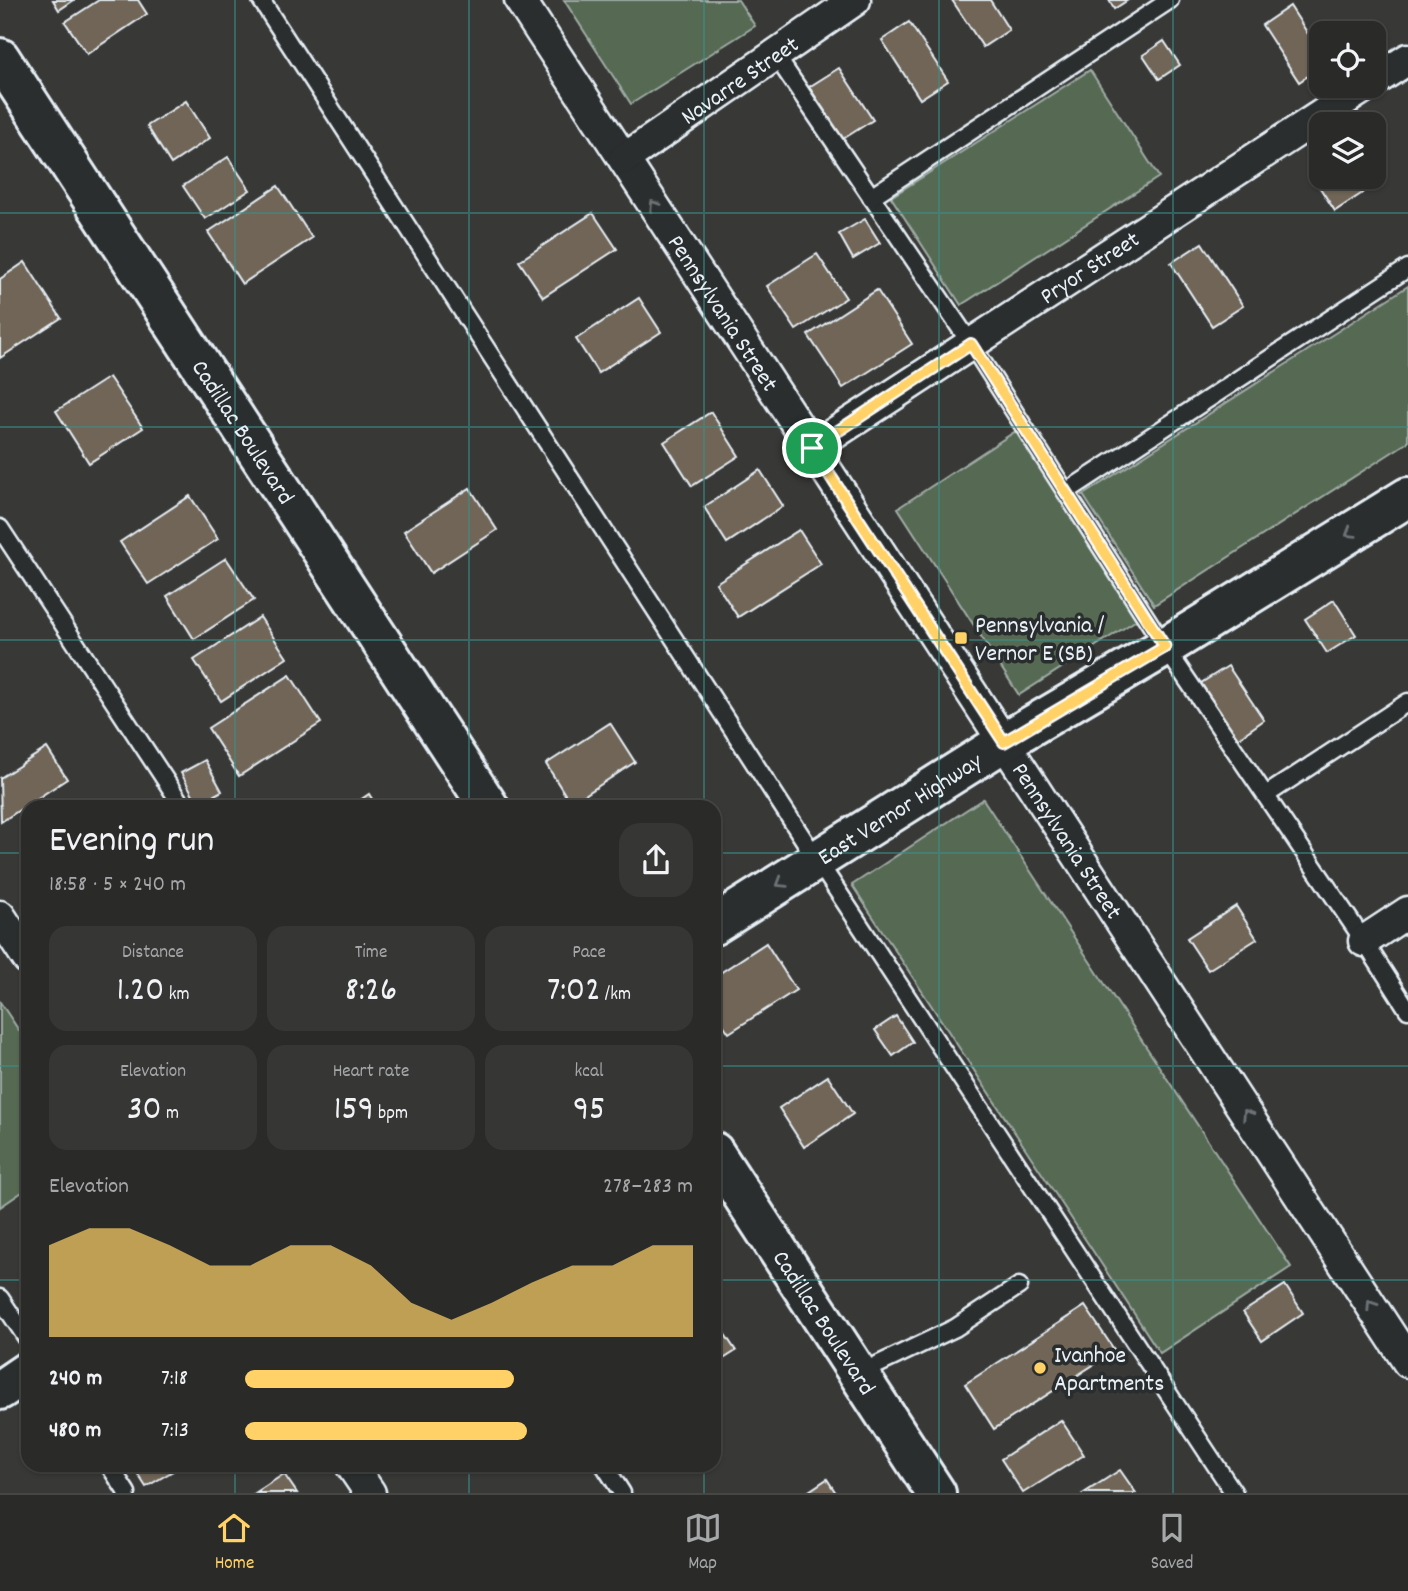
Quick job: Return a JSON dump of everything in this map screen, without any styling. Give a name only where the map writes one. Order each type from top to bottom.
[{"type":"street","name":"Pennsylvania Street","points":[[520,0],[1405,1350]]},
{"type":"street","name":"Navarre Street","points":[[624,159],[774,53],[855,0]]},
{"type":"street","name":"Cadillac Boulevard","points":[[0,58],[484,800]]},
{"type":"street","points":[[1386,73],[1408,59]]},
{"type":"street","name":"Pryor Street","points":[[812,448],[1348,98]]},
{"type":"street","name":"East Vernor Highway","points":[[721,921],[1004,742],[1165,647],[1408,497]]},
{"type":"street","points":[[1364,941],[1408,912]]},
{"type":"street","points":[[0,916],[21,948]]},
{"type":"street","name":"Cadillac Boulevard","points":[[721,1163],[936,1493]]},
{"type":"street","points":[[0,1390],[21,1376]]},
{"type":"street","points":[[356,1472],[370,1493]]},
{"type":"lane","points":[[261,0],[817,860],[1234,1493]]},
{"type":"lane","points":[[871,197],[1170,0]]},
{"type":"lane","points":[[774,53],[971,344],[1165,647],[1408,1010]]},
{"type":"lane","points":[[1066,492],[1408,268]]},
{"type":"lane","points":[[0,528],[178,800]]},
{"type":"lane","points":[[1266,795],[1408,702]]},
{"type":"lane","points":[[858,1374],[955,1328],[1019,1286]]},
{"type":"lane","points":[[0,1298],[21,1330]]},
{"type":"lane","points":[[114,1472],[127,1493]]},
{"type":"lane","points":[[608,1472],[622,1493]]},
{"type":"green space","points":[[564,0],[738,0],[755,26],[631,104]]},
{"type":"green space","points":[[1090,70],[1159,177],[961,305],[891,197]]},
{"type":"green space","points":[[1408,286],[1408,442],[1154,605],[1083,495]]},
{"type":"green space","points":[[1016,431],[1138,619],[1019,695],[898,508]]},
{"type":"green space","points":[[983,799],[1291,1267],[1160,1353],[852,885]]},
{"type":"green space","points":[[0,1002],[21,1034],[21,1193],[0,1207]]},
{"type":"building","points":[[53,0],[74,0],[59,10]]},
{"type":"building","points":[[99,0],[138,0],[147,14],[87,54],[65,22]]},
{"type":"building","points":[[952,0],[990,0],[1009,30],[983,47]]},
{"type":"building","points":[[1109,0],[1128,0],[1114,9]]},
{"type":"building","points":[[1290,6],[1309,35],[1309,75],[1299,82],[1262,25]]},
{"type":"building","points":[[909,22],[948,81],[920,99],[882,40]]},
{"type":"building","points":[[1164,41],[1180,65],[1159,79],[1143,55]]},
{"type":"building","points":[[839,68],[873,120],[843,139],[809,87]]},
{"type":"building","points":[[186,101],[210,138],[171,164],[147,126]]},
{"type":"building","points":[[228,157],[250,190],[205,219],[183,186]]},
{"type":"building","points":[[278,186],[312,238],[242,284],[208,232]]},
{"type":"building","points":[[1321,189],[1362,189],[1364,192],[1335,211]]},
{"type":"building","points":[[593,213],[617,249],[543,297],[519,261]]},
{"type":"building","points":[[865,219],[880,243],[853,259],[839,234]]},
{"type":"building","points":[[1202,243],[1243,306],[1212,326],[1171,263]]},
{"type":"building","points":[[817,254],[846,298],[796,330],[767,286]]},
{"type":"building","points":[[25,262],[61,318],[0,358],[0,279]]},
{"type":"building","points":[[877,290],[912,344],[843,388],[808,335]]},
{"type":"building","points":[[639,298],[661,332],[598,373],[576,339]]},
{"type":"building","points":[[109,377],[143,428],[89,463],[56,411]]},
{"type":"building","points":[[711,412],[739,456],[692,486],[664,442]]},
{"type":"building","points":[[760,470],[783,506],[727,543],[704,507]]},
{"type":"building","points":[[470,488],[497,530],[431,573],[404,531]]},
{"type":"building","points":[[190,496],[218,539],[148,584],[120,542]]},
{"type":"building","points":[[799,530],[821,564],[738,617],[716,583]]},
{"type":"building","points":[[226,558],[254,600],[194,639],[167,596]]},
{"type":"building","points":[[1334,600],[1356,635],[1327,653],[1305,619]]},
{"type":"building","points":[[260,617],[287,658],[221,701],[194,660]]},
{"type":"building","points":[[1228,666],[1264,720],[1237,739],[1201,683]]},
{"type":"building","points":[[290,675],[321,723],[239,776],[208,728]]},
{"type":"building","points":[[610,723],[635,762],[577,800],[568,800],[546,764]]},
{"type":"building","points":[[47,748],[67,779],[35,800],[21,800],[21,809],[1,822],[0,778]]},
{"type":"building","points":[[205,760],[222,791],[205,800],[196,800],[181,773]]},
{"type":"building","points":[[369,794],[373,800],[360,800]]},
{"type":"building","points":[[1236,906],[1257,939],[1208,970],[1187,938]]},
{"type":"building","points":[[766,943],[796,990],[729,1033],[721,1021],[721,972]]},
{"type":"building","points":[[896,1016],[913,1042],[893,1056],[875,1030]]},
{"type":"building","points":[[828,1076],[853,1114],[804,1147],[779,1108]]},
{"type":"building","points":[[1285,1285],[1303,1313],[1262,1341],[1243,1312]]},
{"type":"building","name":"Ivanhoe Apartments","points":[[1085,1306],[1115,1351],[994,1429],[965,1384]]},
{"type":"building","points":[[721,1328],[736,1351],[721,1361]]},
{"type":"building","points":[[1061,1420],[1084,1455],[1023,1493],[1001,1459]]},
{"type":"building","points":[[1120,1470],[1136,1493],[1084,1493]]},
{"type":"building","points":[[136,1472],[171,1472],[146,1487]]},
{"type":"building","points":[[284,1474],[297,1493],[255,1493]]},
{"type":"building","points":[[827,1479],[836,1493],[806,1493]]},
{"type":"place","name":"Pennsylvania / Vernor E (SB)","points":[[961,638]]},
{"type":"place","name":"Ivanhoe Apartments","points":[[1040,1368]]},
{"type":"route","points":[[971,344],[1165,647],[1004,742],[812,448],[971,344]]}]
